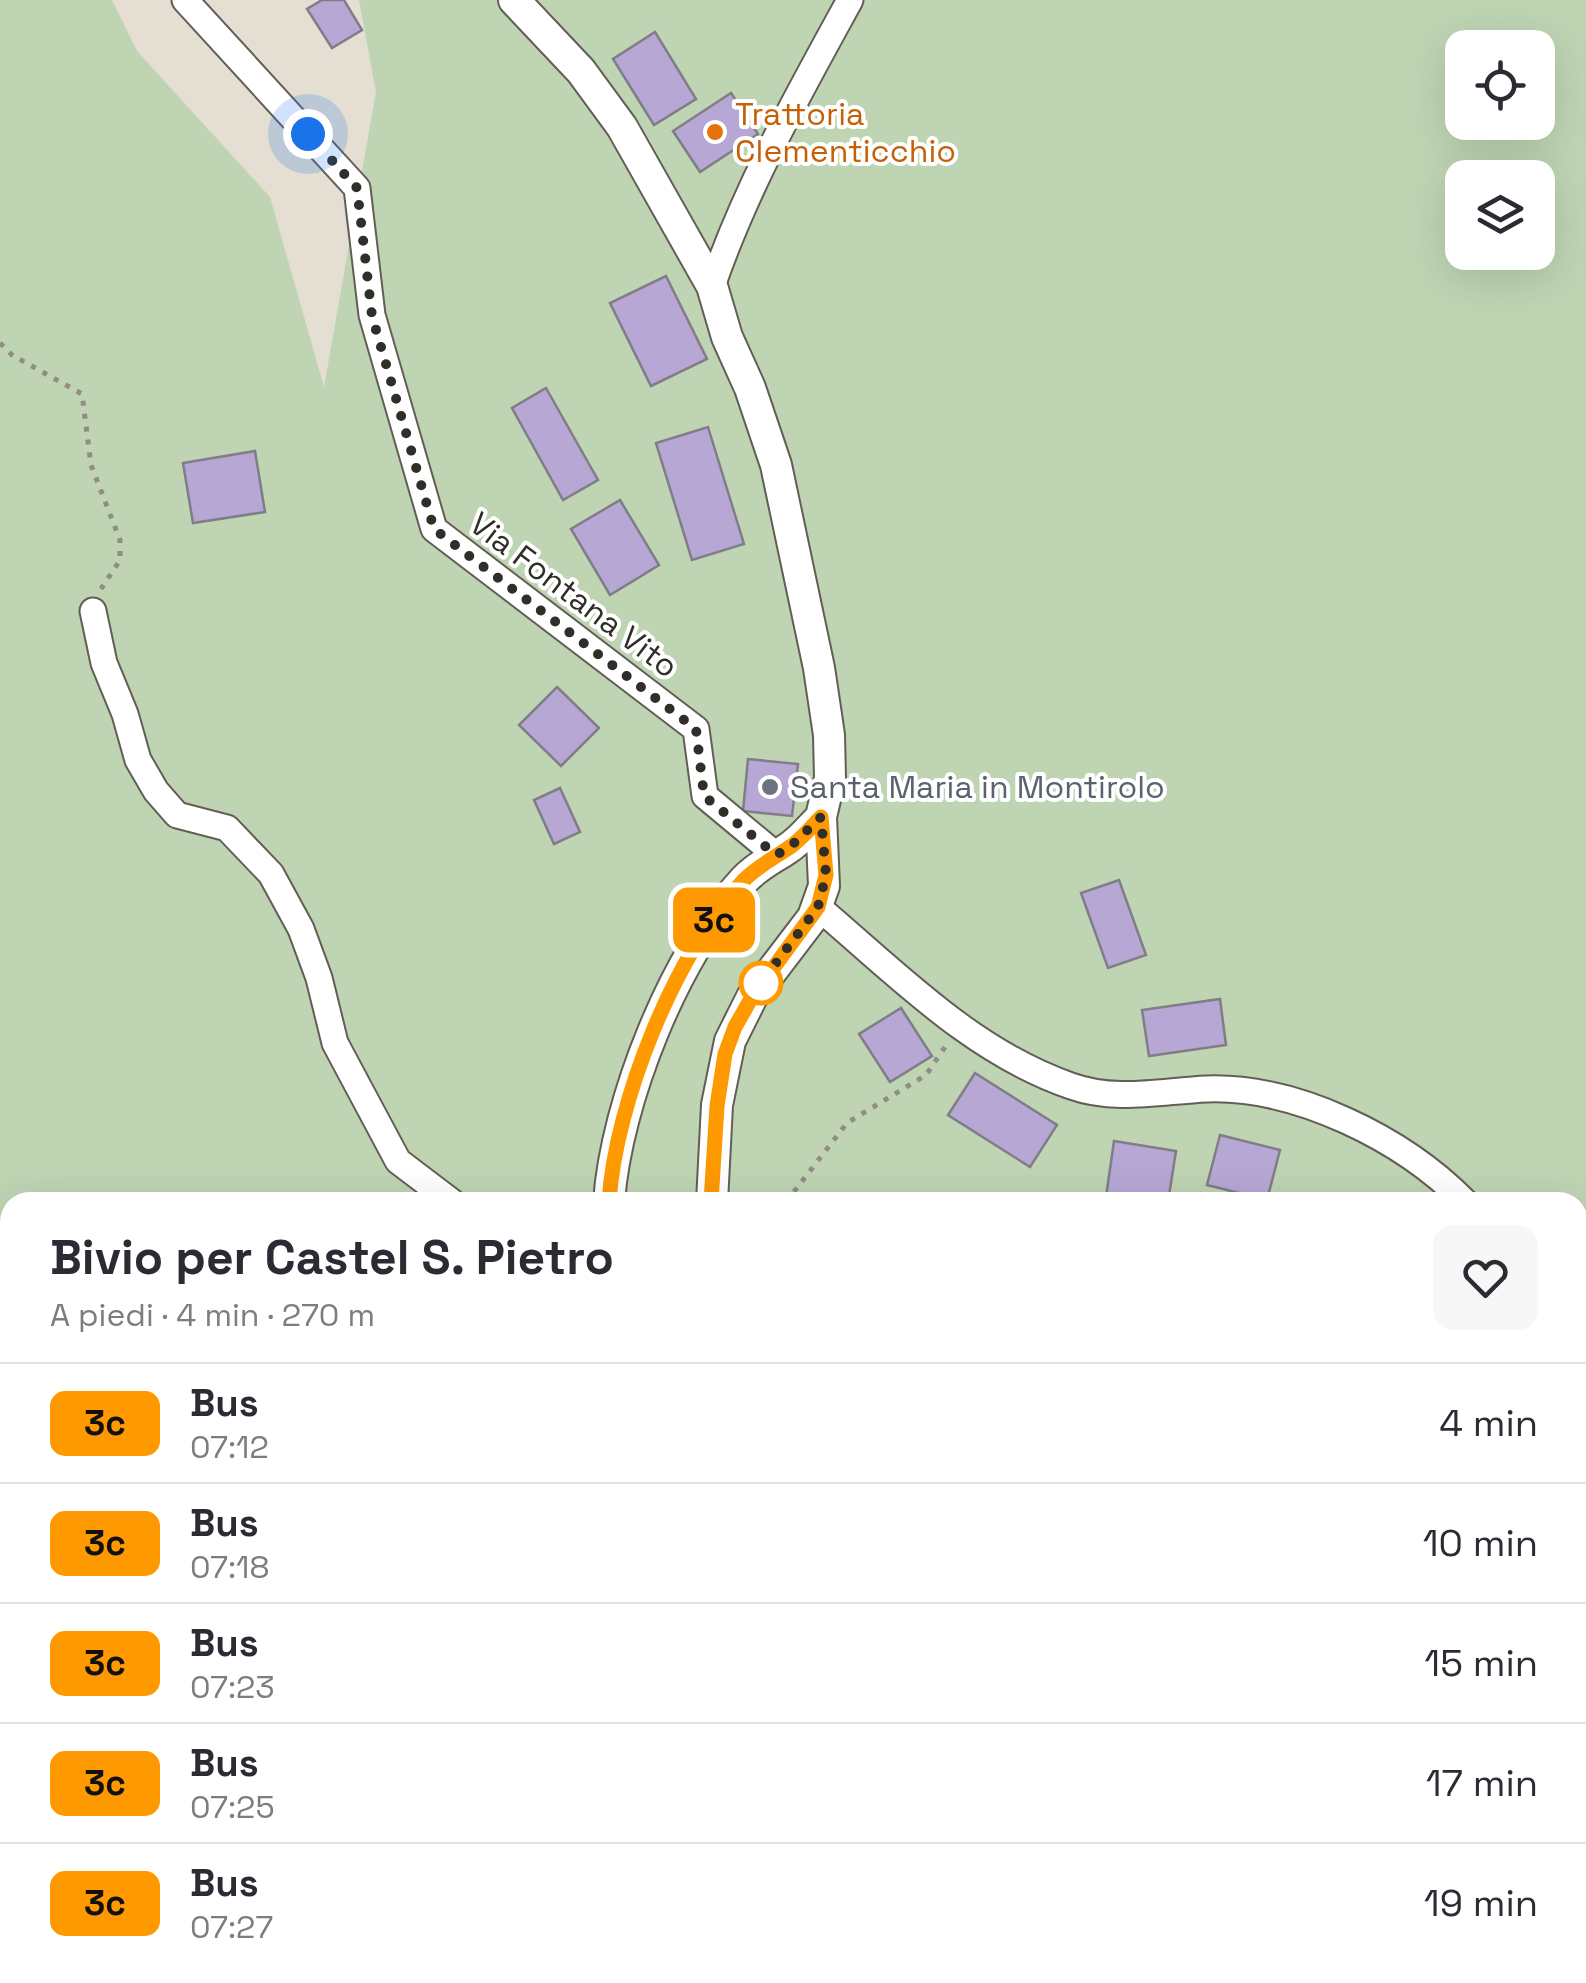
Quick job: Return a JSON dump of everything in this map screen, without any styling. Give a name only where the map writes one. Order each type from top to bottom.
[{"type":"street","name":"Via Fontana Vito","points":[[185,0],[357,188],[372,316],[434,529],[696,729],[704,796],[776,855]]},
{"type":"street","points":[[514,0],[581,71],[622,127],[712,286],[727,337],[750,388],[776,464],[829,735],[830,778],[821,817],[826,875],[818,907],[752,997],[730,1041],[718,1092],[713,1192]]},
{"type":"street","points":[[712,286],[729,237],[771,145],[850,0]]},
{"type":"street","points":[[94,611],[104,663],[138,760],[156,791],[177,815],[227,828],[271,874],[301,929],[336,1043],[398,1161],[439,1192]]},
{"type":"street","points":[[607,1192],[630,1094],[661,1015],[722,906],[745,879],[789,848],[821,817]]},
{"type":"street","points":[[818,907],[959,1027],[1007,1058],[1071,1086],[1104,1095],[1210,1089],[1264,1094],[1338,1118],[1405,1152],[1453,1192]]},
{"type":"path","points":[[0,343],[12,355],[82,394],[91,465],[120,540],[120,560],[99,592],[94,611]]},
{"type":"path","points":[[794,1192],[847,1123],[926,1075],[959,1027]]},
{"type":"green space","points":[[0,0],[112,0],[137,51],[270,197],[324,387],[376,92],[359,0],[1586,0],[1586,1192],[0,1192]]},
{"type":"building","points":[[322,0],[344,0],[362,30],[332,48],[307,9]]},
{"type":"building","points":[[655,32],[696,99],[654,125],[613,59]]},
{"type":"building","name":"Trattoria Clementicchio","points":[[731,93],[758,134],[700,172],[673,131]]},
{"type":"building","points":[[666,276],[707,359],[651,386],[610,303]]},
{"type":"building","points":[[546,388],[598,480],[563,500],[512,408]]},
{"type":"building","points":[[708,427],[744,544],[692,560],[656,443]]},
{"type":"building","points":[[255,451],[265,512],[193,523],[183,463]]},
{"type":"building","points":[[620,500],[659,565],[610,595],[571,529]]},
{"type":"building","points":[[557,687],[599,728],[561,766],[519,725]]},
{"type":"building","name":"Santa Maria in Montirolo","points":[[748,759],[798,764],[792,816],[743,811]]},
{"type":"building","points":[[560,788],[580,832],[554,844],[534,800]]},
{"type":"building","points":[[1119,880],[1146,955],[1108,968],[1081,893]]},
{"type":"building","points":[[1220,999],[1226,1045],[1149,1056],[1142,1010]]},
{"type":"building","points":[[901,1008],[932,1056],[890,1082],[859,1034]]},
{"type":"building","points":[[975,1073],[1057,1125],[1030,1167],[948,1115]]},
{"type":"building","points":[[1220,1135],[1280,1150],[1269,1192],[1235,1192],[1207,1185]]},
{"type":"building","points":[[1114,1141],[1176,1151],[1170,1192],[1107,1192]]},
{"type":"bus line","name":"3c","points":[[610,1192],[621,1123],[630,1094],[661,1015],[693,954],[722,906],[745,879],[789,848],[821,817],[826,875],[818,907],[752,997],[725,1054],[711,1192]]},
{"type":"place","name":"Trattoria Clementicchio","points":[[715,132]]},
{"type":"place","name":"Santa Maria in Montirolo","points":[[770,787]]},
{"type":"route","points":[[308,134],[357,188],[372,316],[434,529],[696,729],[704,796],[776,855],[789,848],[821,817],[826,875],[818,907],[761,983]]}]
